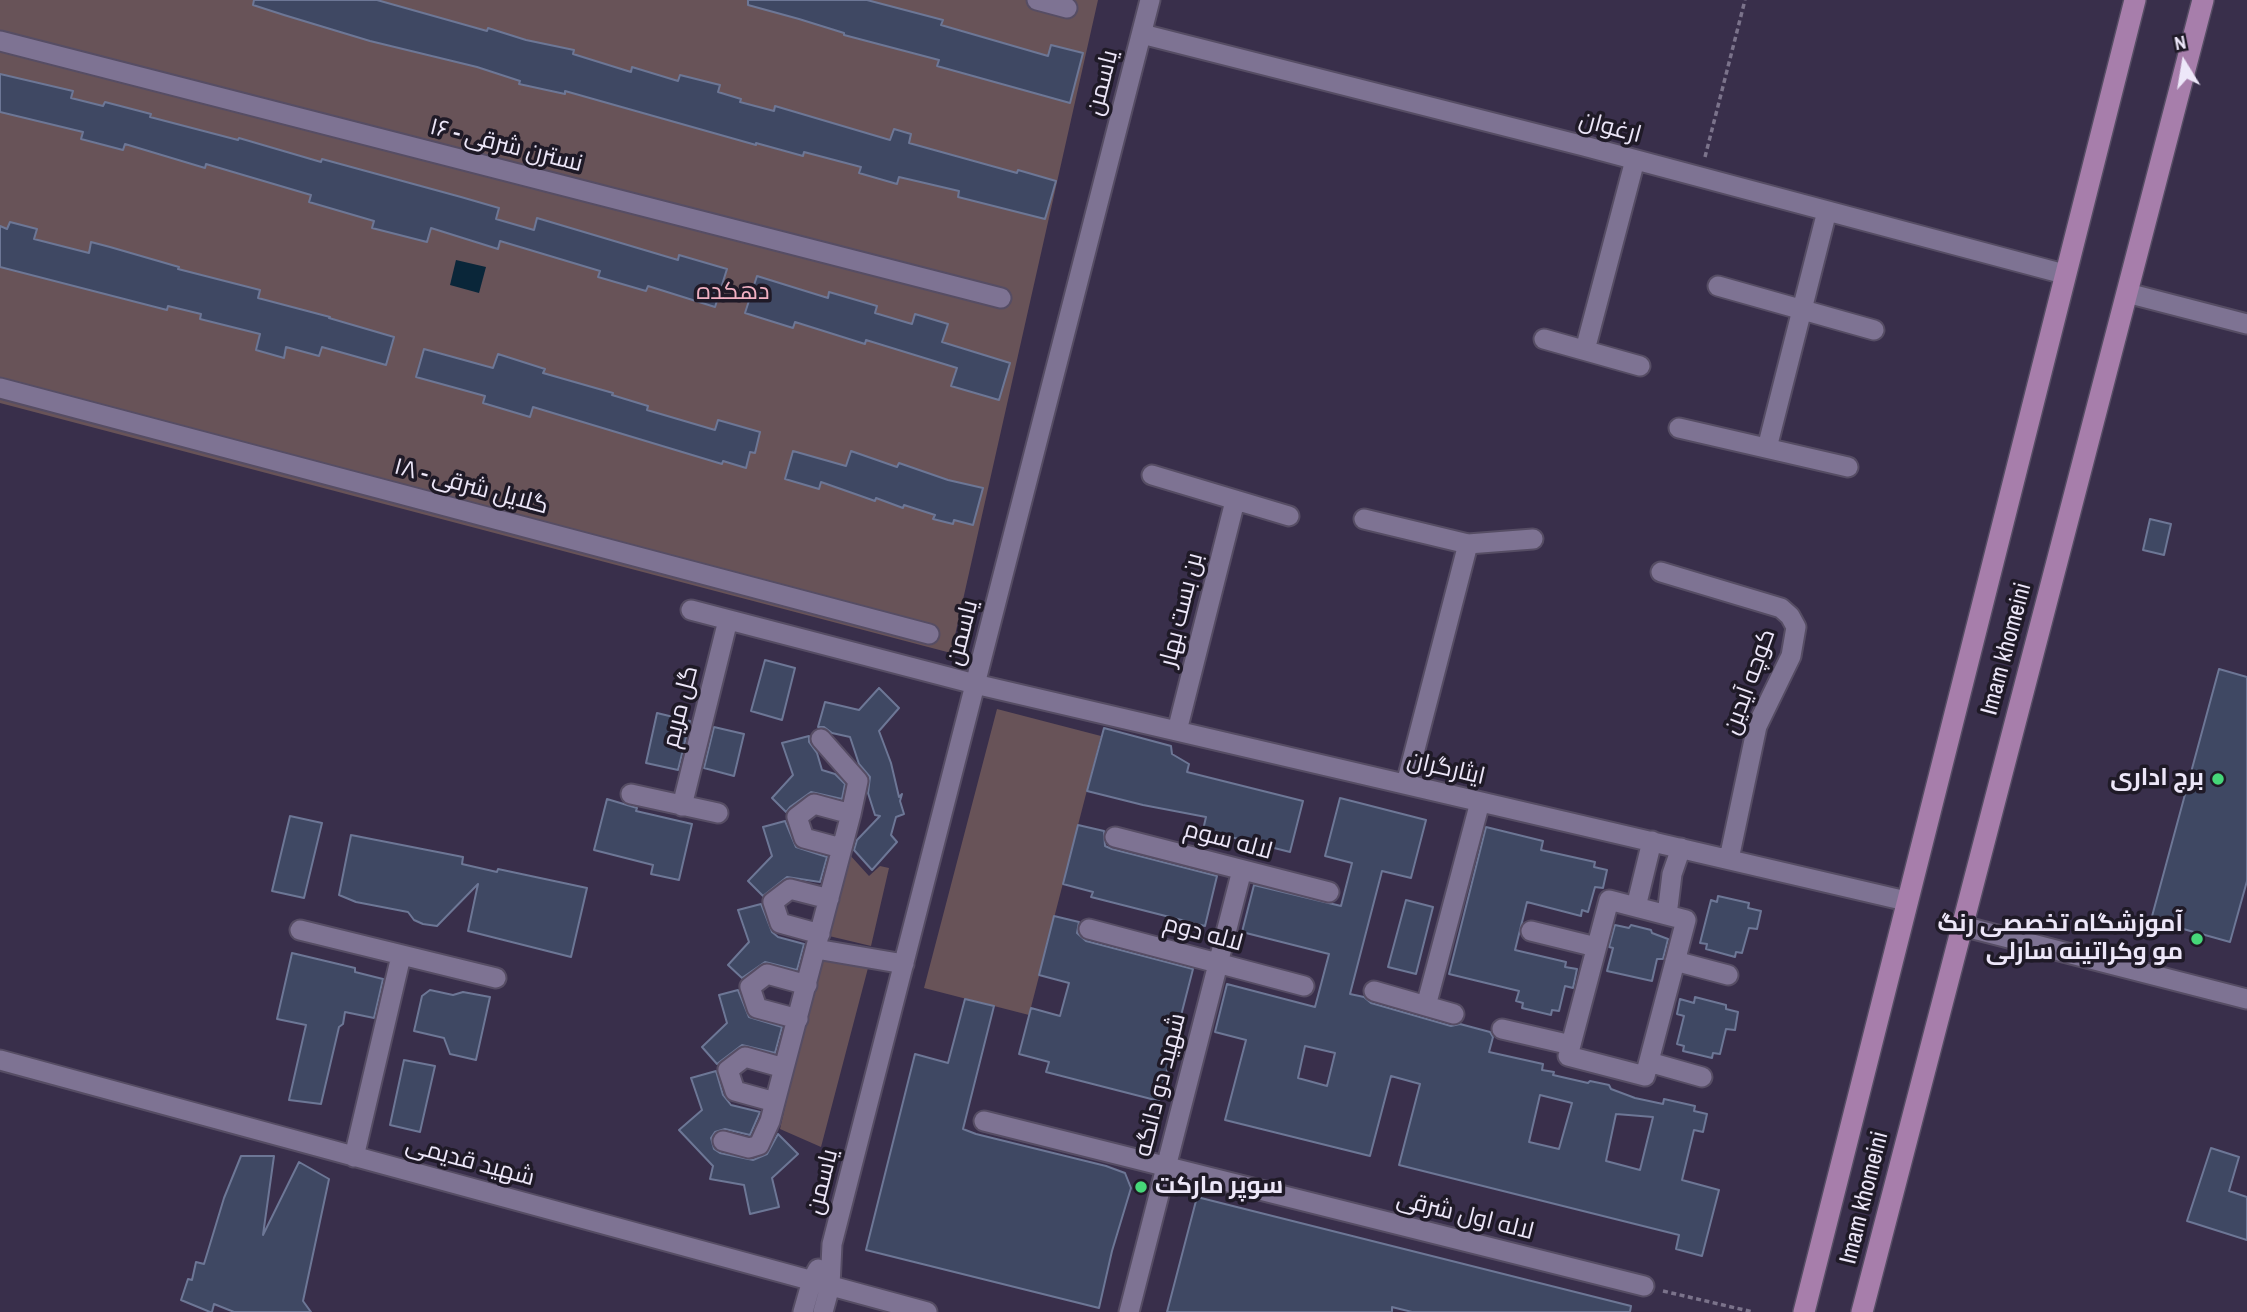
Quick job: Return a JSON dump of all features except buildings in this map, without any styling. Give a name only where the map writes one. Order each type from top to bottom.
[{"type":"main road","name":"Imam khomeini","points":[[1804,1312],[2135,0]]},
{"type":"main road","name":"Imam khomeini","points":[[1863,1312],[2203,0]]},
{"type":"street","points":[[1037,0],[1067,8]]},
{"type":"street","name":"یاسمن","points":[[803,1312],[821,1283],[832,1244],[1150,0]]},
{"type":"street","name":"ارغوان","points":[[1142,34],[1635,160],[2064,274]]},
{"type":"street","name":"نسترن شرقی - ۱۶","points":[[0,41],[1001,298]]},
{"type":"street","points":[[1585,351],[1635,160]]},
{"type":"street","points":[[1767,448],[1827,211]]},
{"type":"street","points":[[1718,286],[1874,330]]},
{"type":"street","points":[[2127,293],[2247,324]]},
{"type":"street","points":[[1544,340],[1640,366]]},
{"type":"street","name":"گلایل شرقی - ۱۸","points":[[0,388],[929,634]]},
{"type":"street","points":[[1679,428],[1847,467]]},
{"type":"street","points":[[1152,475],[1289,516]]},
{"type":"street","name":"بن بست بهار","points":[[1177,731],[1235,501]]},
{"type":"street","points":[[1364,519],[1468,544],[1533,539]]},
{"type":"street","points":[[1406,784],[1468,544]]},
{"type":"street","name":"کوچه آیدین","points":[[1661,572],[1781,608],[1790,616],[1796,627],[1791,656],[1757,726],[1729,859]]},
{"type":"street","name":"ایثارگران","points":[[691,610],[975,684],[1906,901]]},
{"type":"street","name":"گل مریم","points":[[682,806],[728,620]]},
{"type":"street","points":[[723,1141],[749,1148],[759,1145],[770,1121],[851,814],[858,781],[821,739]]},
{"type":"street","points":[[631,794],[718,813]]},
{"type":"street","points":[[1426,1006],[1480,802]]},
{"type":"street","points":[[841,848],[804,838],[797,817],[814,804],[851,814]]},
{"type":"street","name":"لاله سوم","points":[[1115,837],[1329,892]]},
{"type":"street","points":[[1636,907],[1652,841]]},
{"type":"street","points":[[1667,915],[1672,874],[1681,848]]},
{"type":"street","name":"شهید دو دانگه","points":[[1129,1312],[1242,870]]},
{"type":"street","points":[[829,899],[790,889],[773,902],[780,923],[818,942],[904,964]]},
{"type":"street","points":[[1609,900],[1667,915],[1686,920],[1645,1076],[1567,1056],[1609,900]]},
{"type":"street","points":[[1962,926],[2247,999]]},
{"type":"street","name":"لاله دوم","points":[[1089,929],[1304,986]]},
{"type":"street","points":[[300,930],[496,978]]},
{"type":"street","points":[[1531,931],[1596,947]]},
{"type":"street","points":[[355,1157],[401,956]]},
{"type":"street","points":[[1675,961],[1728,975]]},
{"type":"street","points":[[798,1019],[757,1008],[750,988],[767,974],[807,985]]},
{"type":"street","points":[[1374,991],[1454,1014]]},
{"type":"street","points":[[1502,1029],[1571,1045]]},
{"type":"street","points":[[775,1102],[735,1091],[728,1070],[745,1057],[784,1068]]},
{"type":"street","name":"شهید قدیمی","points":[[0,1060],[927,1312]]},
{"type":"street","points":[[1649,1062],[1702,1077]]},
{"type":"street","name":"لاله اول شرقی","points":[[984,1121],[1644,1286]]},
{"type":"street","name":"یاسمن","points":[[821,1283],[823,1312]]},
{"type":"path","points":[[1700,177],[1745,0]]},
{"type":"path","points":[[1644,1286],[1753,1312]]},
{"type":"green space","name":"دهکده","points":[[0,0],[1098,0],[951,653],[0,403]]},
{"type":"green space","points":[[997,709],[1101,736],[1029,1015],[924,988]]},
{"type":"green space","points":[[849,854],[869,876],[880,866],[889,868],[871,946],[829,936]]},
{"type":"green space","points":[[819,958],[868,968],[821,1147],[780,1129]]},
{"type":"water","points":[[456,260],[486,267],[479,293],[450,285]]},
{"type":"place","name":"برج اداری","points":[[2218,779]]},
{"type":"place","name":"آموزشگاه تخصصی رنگ مو وکراتینه سارلی","points":[[2197,939]]},
{"type":"place","name":"سوپر مارکت","points":[[1141,1187]]}]
